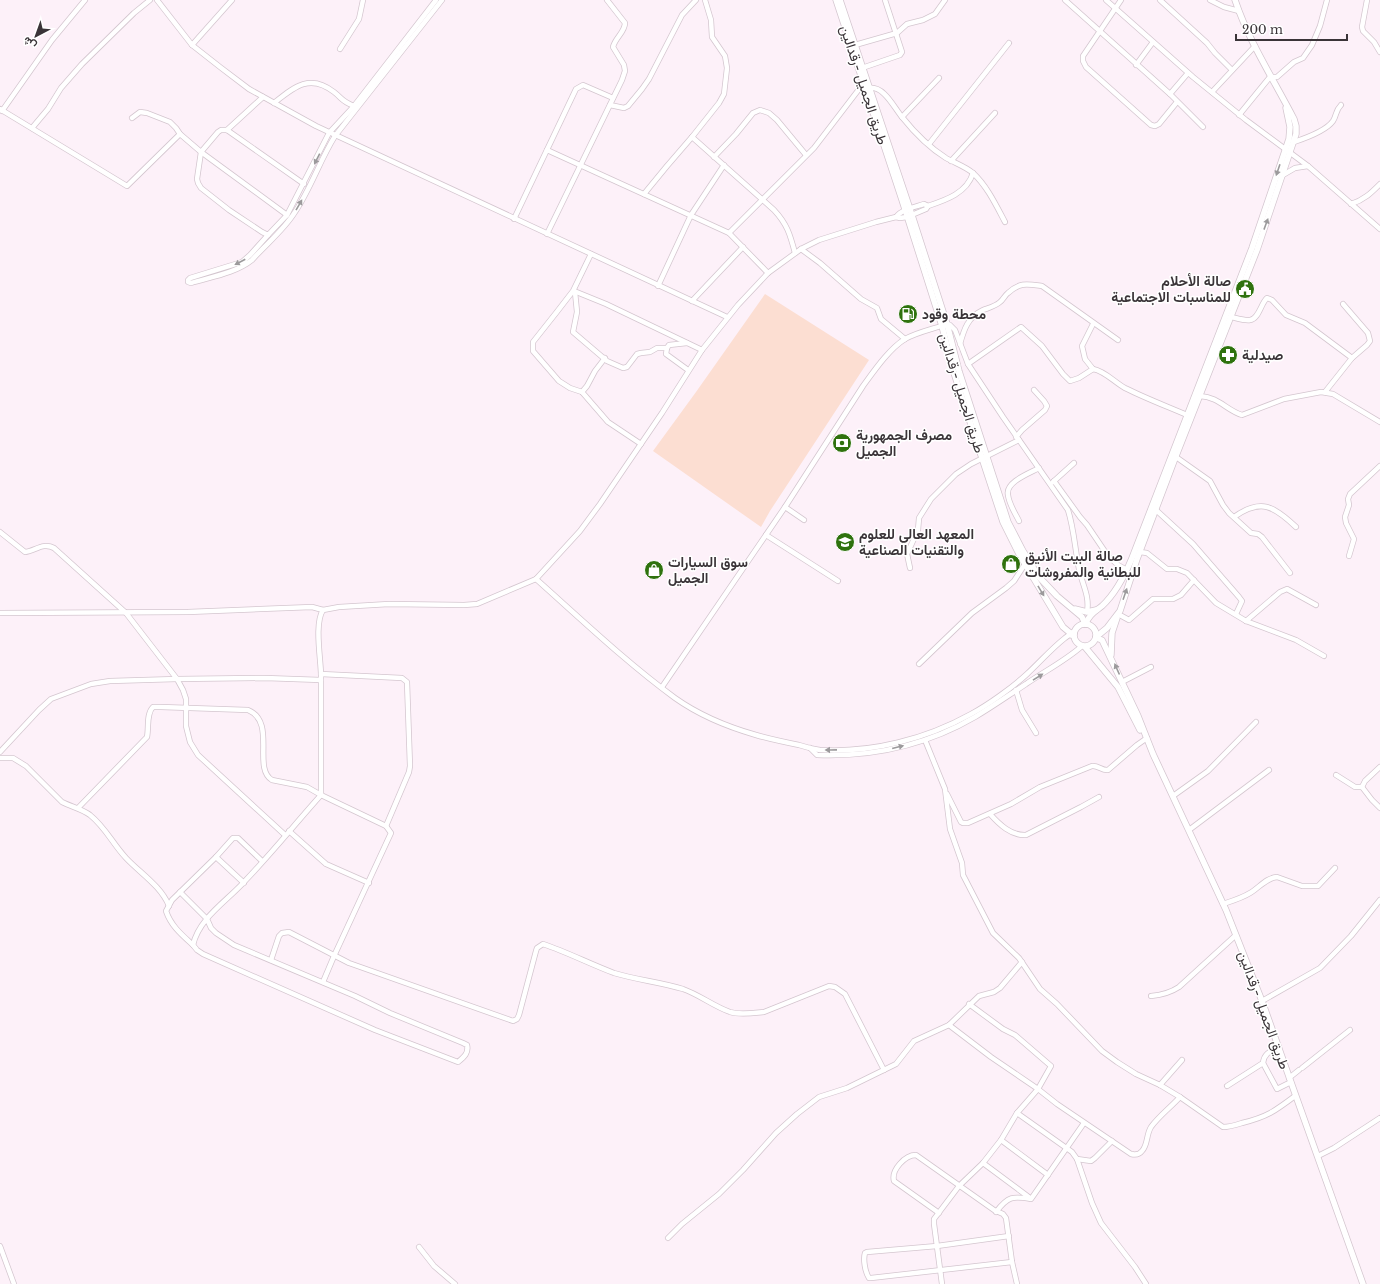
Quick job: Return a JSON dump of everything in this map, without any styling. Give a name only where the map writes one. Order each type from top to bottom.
[{"type":"main road","name":"طريق الجميل -رقدالين","points":[[836,0],[863,84],[909,213]]},
{"type":"main road","name":"طريق الجميل -رقدالين","points":[[840,0],[944,325],[953,370],[1008,522],[1039,577],[1049,588],[1082,617],[1085,624]]},
{"type":"main road","points":[[1147,741],[1118,687],[1083,646],[1076,642],[1074,635],[1078,627],[1085,624],[1089,617],[1100,608],[1113,593],[1140,552],[1257,250],[1294,142],[1296,126],[1294,119],[1270,77],[1235,0]]},
{"type":"main road","points":[[1111,657],[1112,633],[1135,558],[1187,415],[1252,248],[1285,149],[1290,133],[1286,105]]},
{"type":"main road","name":"طريق الجميل -رقدالين","points":[[984,458],[1003,522],[1025,564],[1065,629],[1074,635]]},
{"type":"main road","points":[[1070,607],[1079,611],[1087,612],[1100,608]]},
{"type":"main road","points":[[1083,646],[1093,644],[1096,637],[1107,628],[1119,613]]},
{"type":"main road","points":[[1085,624],[1094,628],[1096,637]]},
{"type":"main road","points":[[1096,637],[1102,640],[1111,657],[1147,741]]},
{"type":"main road","name":"طريق الجميل -رقدالين","points":[[1147,741],[1236,935],[1279,1047],[1295,1096],[1318,1156],[1363,1284]]},
{"type":"street","points":[[85,0],[52,40],[1,110],[127,186],[180,134]]},
{"type":"street","points":[[32,128],[48,109],[61,88],[82,64],[134,13],[150,0]]},
{"type":"street","points":[[157,0],[192,45],[249,89],[263,97],[335,136],[728,317]]},
{"type":"street","points":[[192,45],[232,0]]},
{"type":"street","points":[[340,49],[359,19],[363,0]]},
{"type":"street","points":[[436,0],[354,106],[330,133],[287,215],[242,262],[190,278],[188,282],[191,283],[238,269],[252,260],[290,219],[335,136],[442,0]]},
{"type":"street","points":[[547,234],[625,71],[624,65],[613,47],[614,42],[625,27],[625,23],[607,0]]},
{"type":"street","points":[[610,105],[624,108],[628,106],[642,89],[649,79],[682,15],[696,0]]},
{"type":"street","points":[[644,194],[692,137],[719,103],[724,94],[727,68],[725,56],[712,37],[711,20],[705,0]]},
{"type":"street","points":[[862,68],[900,55],[902,52],[885,0]]},
{"type":"street","points":[[855,45],[897,33],[907,24],[923,20],[935,14],[944,0]]},
{"type":"street","points":[[1065,0],[1170,94],[1203,127]]},
{"type":"street","points":[[1106,0],[1188,73],[1239,115],[1308,166],[1380,229]]},
{"type":"street","points":[[1121,0],[1083,56],[1083,61],[1086,67],[1151,125],[1155,126],[1159,124],[1177,102]]},
{"type":"street","points":[[1160,0],[1208,43],[1215,53],[1232,70]]},
{"type":"street","points":[[1210,0],[1224,7],[1239,11]]},
{"type":"street","points":[[1239,115],[1270,77],[1277,77],[1294,62],[1303,58],[1316,38],[1326,0]]},
{"type":"street","points":[[1368,0],[1362,27],[1363,31],[1374,42],[1380,52]]},
{"type":"street","points":[[1136,65],[1153,42]]},
{"type":"street","points":[[929,144],[1009,43]]},
{"type":"street","points":[[1212,92],[1255,46]]},
{"type":"street","points":[[1170,94],[1188,73]]},
{"type":"street","points":[[902,117],[938,78]]},
{"type":"street","points":[[274,103],[303,83],[312,82],[323,84],[335,92],[344,103],[354,106]]},
{"type":"street","points":[[729,233],[814,148],[863,84]]},
{"type":"street","points":[[514,219],[578,86],[583,85],[613,98]]},
{"type":"street","points":[[869,88],[877,89],[886,96],[902,117],[929,144],[951,161],[972,173],[990,193],[1005,222]]},
{"type":"street","points":[[227,130],[263,97]]},
{"type":"street","points":[[1294,142],[1310,136],[1332,122],[1337,109],[1341,105]]},
{"type":"street","points":[[714,157],[736,134],[753,113],[760,110],[769,113],[777,120],[806,155]]},
{"type":"street","points":[[132,118],[140,112],[147,113],[170,122],[180,134],[201,152],[287,215]]},
{"type":"street","points":[[951,161],[996,113]]},
{"type":"street","points":[[268,235],[229,210],[201,188],[197,179],[201,152],[218,132],[221,130],[227,130],[304,184]]},
{"type":"street","points":[[692,137],[784,220],[795,253]]},
{"type":"street","points":[[547,150],[729,233],[768,273]]},
{"type":"street","points":[[658,286],[691,215],[724,165]]},
{"type":"street","points":[[1283,175],[1295,168],[1308,166]]},
{"type":"street","points":[[0,613],[188,612],[312,607],[323,610],[339,607],[389,604],[464,605],[477,604],[536,579],[580,531],[662,413],[702,350],[728,317],[768,273],[801,249],[832,236],[896,217],[899,213],[909,213],[926,209],[928,206],[943,201],[966,187],[971,179],[972,173]]},
{"type":"street","points":[[1351,204],[1367,197],[1380,184]]},
{"type":"street","points":[[692,301],[743,246]]},
{"type":"street","points":[[801,249],[820,263],[861,299],[877,308],[881,319],[905,339]]},
{"type":"street","points":[[591,254],[574,291],[533,342],[533,351],[559,380],[570,388],[582,392],[608,422],[641,444]]},
{"type":"street","points":[[960,344],[964,329],[970,319],[978,312],[1000,303],[1017,285],[1029,284],[1042,286],[1093,324],[1118,340]]},
{"type":"street","points":[[574,291],[606,304],[702,350]]},
{"type":"street","points":[[574,291],[577,312],[573,332],[618,367],[627,367],[637,354],[650,352],[657,348],[667,348],[669,345],[688,343]]},
{"type":"street","points":[[1231,318],[1250,321],[1254,318],[1263,301],[1267,298],[1272,300],[1286,315],[1305,323],[1352,358]]},
{"type":"street","points":[[1324,392],[1352,358],[1367,345],[1370,338],[1368,333],[1343,304]]},
{"type":"street","points":[[1093,324],[1082,346],[1085,359],[1093,369],[1098,370],[1123,387],[1141,396],[1187,415]]},
{"type":"street","points":[[662,687],[785,507],[863,386],[877,367],[894,348],[905,339],[944,325],[950,325],[955,330],[968,364],[1039,468],[1087,525],[1108,556],[1118,565],[1127,570]]},
{"type":"street","points":[[968,364],[1021,327],[1042,346],[1070,381],[1079,378],[1093,369]]},
{"type":"street","points":[[667,348],[666,354],[688,370]]},
{"type":"street","points":[[582,392],[605,358]]},
{"type":"street","points":[[910,568],[907,554],[918,530],[918,524],[922,512],[931,499],[956,474],[971,464],[1018,439],[1047,406],[1034,390]]},
{"type":"street","points":[[1200,396],[1215,399],[1242,415],[1284,399],[1324,392],[1333,394],[1380,422]]},
{"type":"street","points":[[1176,458],[1210,481],[1223,505],[1251,533],[1258,534],[1262,537],[1290,573]]},
{"type":"street","points":[[1052,482],[1074,463]]},
{"type":"street","points":[[1349,556],[1354,539],[1346,523],[1345,517],[1349,505],[1348,498],[1350,494],[1380,466]]},
{"type":"street","points":[[1019,521],[1007,493],[1008,488],[1013,483],[1039,468]]},
{"type":"street","points":[[1052,482],[1068,510],[1079,571],[1088,599],[1087,612]]},
{"type":"street","points":[[1234,517],[1253,506],[1269,507],[1282,514],[1296,526]]},
{"type":"street","points":[[785,507],[804,520]]},
{"type":"street","points":[[1156,510],[1193,544],[1240,597],[1242,601],[1236,614]]},
{"type":"street","points":[[0,532],[25,552],[30,552],[44,545],[49,545],[54,548],[126,613],[177,679],[183,690],[186,699],[186,726],[190,742],[198,755],[287,833],[326,864],[369,883]]},
{"type":"street","points":[[766,535],[838,581]]},
{"type":"street","points":[[1140,552],[1147,553],[1167,569],[1177,569],[1187,573],[1216,603],[1246,621],[1296,640],[1324,656]]},
{"type":"street","points":[[919,664],[972,612],[1014,581],[1025,564]]},
{"type":"street","points":[[536,579],[615,649],[662,687],[689,706],[722,723],[767,738],[818,750],[856,749],[896,742],[940,729],[974,715],[1017,682],[1064,638],[1074,635]]},
{"type":"street","points":[[1119,613],[1130,620],[1153,600],[1173,599],[1180,595],[1194,580]]},
{"type":"street","points":[[1246,621],[1280,592],[1287,589],[1316,606]]},
{"type":"street","points":[[193,945],[195,935],[207,920],[244,883],[321,795],[321,674],[319,654],[319,621],[323,610]]},
{"type":"street","points":[[810,748],[817,755],[856,754],[897,748],[925,740],[940,734],[974,715],[1056,665],[1083,646]]},
{"type":"street","points":[[1122,682],[1151,666]]},
{"type":"street","points":[[321,674],[402,678],[407,682],[411,761],[409,772],[386,826]]},
{"type":"street","points":[[0,752],[51,699],[91,684],[110,681],[177,679],[265,678],[321,680]]},
{"type":"street","points":[[1016,690],[1022,710],[1036,733]]},
{"type":"street","points":[[78,808],[147,737],[150,710],[156,707],[248,710],[256,713],[260,720],[264,769],[268,778],[307,787],[386,826],[391,833],[323,982]]},
{"type":"street","points":[[1173,796],[1208,770],[1256,722]]},
{"type":"street","points":[[925,740],[959,820],[963,823],[968,823],[990,814],[1040,787],[1092,766],[1108,770],[1147,741]]},
{"type":"street","points":[[0,758],[5,757],[17,760],[26,766],[62,802],[82,809],[102,826],[125,857],[163,894],[168,906]]},
{"type":"street","points":[[1362,787],[1380,767]]},
{"type":"street","points":[[1189,830],[1269,770]]},
{"type":"street","points":[[1336,775],[1355,787],[1362,787]]},
{"type":"street","points":[[1362,787],[1380,808]]},
{"type":"street","points":[[945,789],[950,829],[962,863],[963,875],[993,933],[1022,962],[1040,989],[1057,1004],[1098,1047],[1117,1062],[1160,1085],[1180,1097],[1218,1124],[1226,1127],[1266,1116],[1276,1111],[1295,1096]]},
{"type":"street","points":[[990,814],[1012,832],[1026,835],[1081,807],[1098,796]]},
{"type":"street","points":[[180,892],[207,920],[211,928],[216,933],[234,945],[467,1045],[468,1049],[465,1056],[458,1062],[375,1030],[203,954],[196,950],[169,920],[166,911],[168,906],[180,892],[233,838],[238,838],[262,861]]},
{"type":"street","points":[[216,857],[244,883]]},
{"type":"street","points":[[1223,904],[1250,893],[1266,880],[1273,877],[1302,886],[1318,886],[1336,868]]},
{"type":"street","points":[[1262,1001],[1320,968],[1350,936],[1380,900]]},
{"type":"street","points":[[271,960],[279,936],[282,933],[289,932],[334,956],[513,1021],[517,1019],[519,1015],[537,948],[543,944],[616,973],[698,995],[731,1012],[764,1012],[829,986],[835,987],[842,990],[845,994],[884,1070]]},
{"type":"street","points":[[1151,996],[1164,995],[1180,987],[1236,935]]},
{"type":"street","points":[[668,1238],[682,1224],[719,1194],[776,1133],[796,1114],[819,1097],[847,1088],[900,1061],[911,1044],[918,1038],[949,1025],[979,996],[994,992],[1000,988],[1022,962]]},
{"type":"street","points":[[942,1284],[934,1220],[959,1186],[983,1164],[1001,1140],[1017,1113],[1038,1089],[1051,1066],[1022,1040],[1002,1029],[969,1004]]},
{"type":"street","points":[[949,1025],[1057,1104],[1131,1154],[1138,1154],[1144,1148],[1152,1127],[1180,1097]]},
{"type":"street","points":[[1279,1047],[1264,1055],[1263,1063],[1277,1089],[1350,1030]]},
{"type":"street","points":[[1160,1085],[1182,1060]]},
{"type":"street","points":[[1227,1086],[1263,1063]]},
{"type":"street","points":[[1017,1113],[1072,1152],[1077,1160],[1092,1203],[1101,1223],[1135,1267],[1146,1284]]},
{"type":"street","points":[[1318,1156],[1334,1148],[1380,1118]]},
{"type":"street","points":[[1031,1199],[1084,1123]]},
{"type":"street","points":[[1001,1140],[1048,1175]]},
{"type":"street","points":[[1077,1160],[1091,1161],[1112,1141]]},
{"type":"street","points":[[939,1213],[894,1181],[893,1176],[895,1171],[907,1157],[916,1155],[996,1212],[1003,1214],[1006,1218],[1012,1262],[1017,1284]]},
{"type":"street","points":[[983,1164],[1031,1199]]},
{"type":"street","points":[[996,1212],[1004,1202],[1016,1196],[1031,1199]]},
{"type":"street","points":[[1009,1236],[937,1246],[865,1252],[864,1256],[869,1278],[1012,1262]]},
{"type":"street","points":[[0,1246],[14,1284]]},
{"type":"street","points":[[419,1247],[434,1266],[455,1284]]},
{"type":"shaded area","points":[[765,294],[869,360],[761,527],[653,451]]},
{"type":"place","name":"صالة الأحلام للمناسبات الاجتماعية","points":[[1245,289]]},
{"type":"place","name":"محطة وقود","points":[[908,314]]},
{"type":"place","name":"صيدلية","points":[[1228,355]]},
{"type":"place","name":"مصرف الجمهورية الجميل","points":[[842,443]]},
{"type":"place","name":"المعهد العالي للعلوم والتقنيات الصناعية","points":[[845,542]]},
{"type":"place","name":"صالة البيت الأنيق للبطانية والمفروشات","points":[[1011,564]]},
{"type":"place","name":"سوق السيارات الجميل","points":[[654,570]]}]
